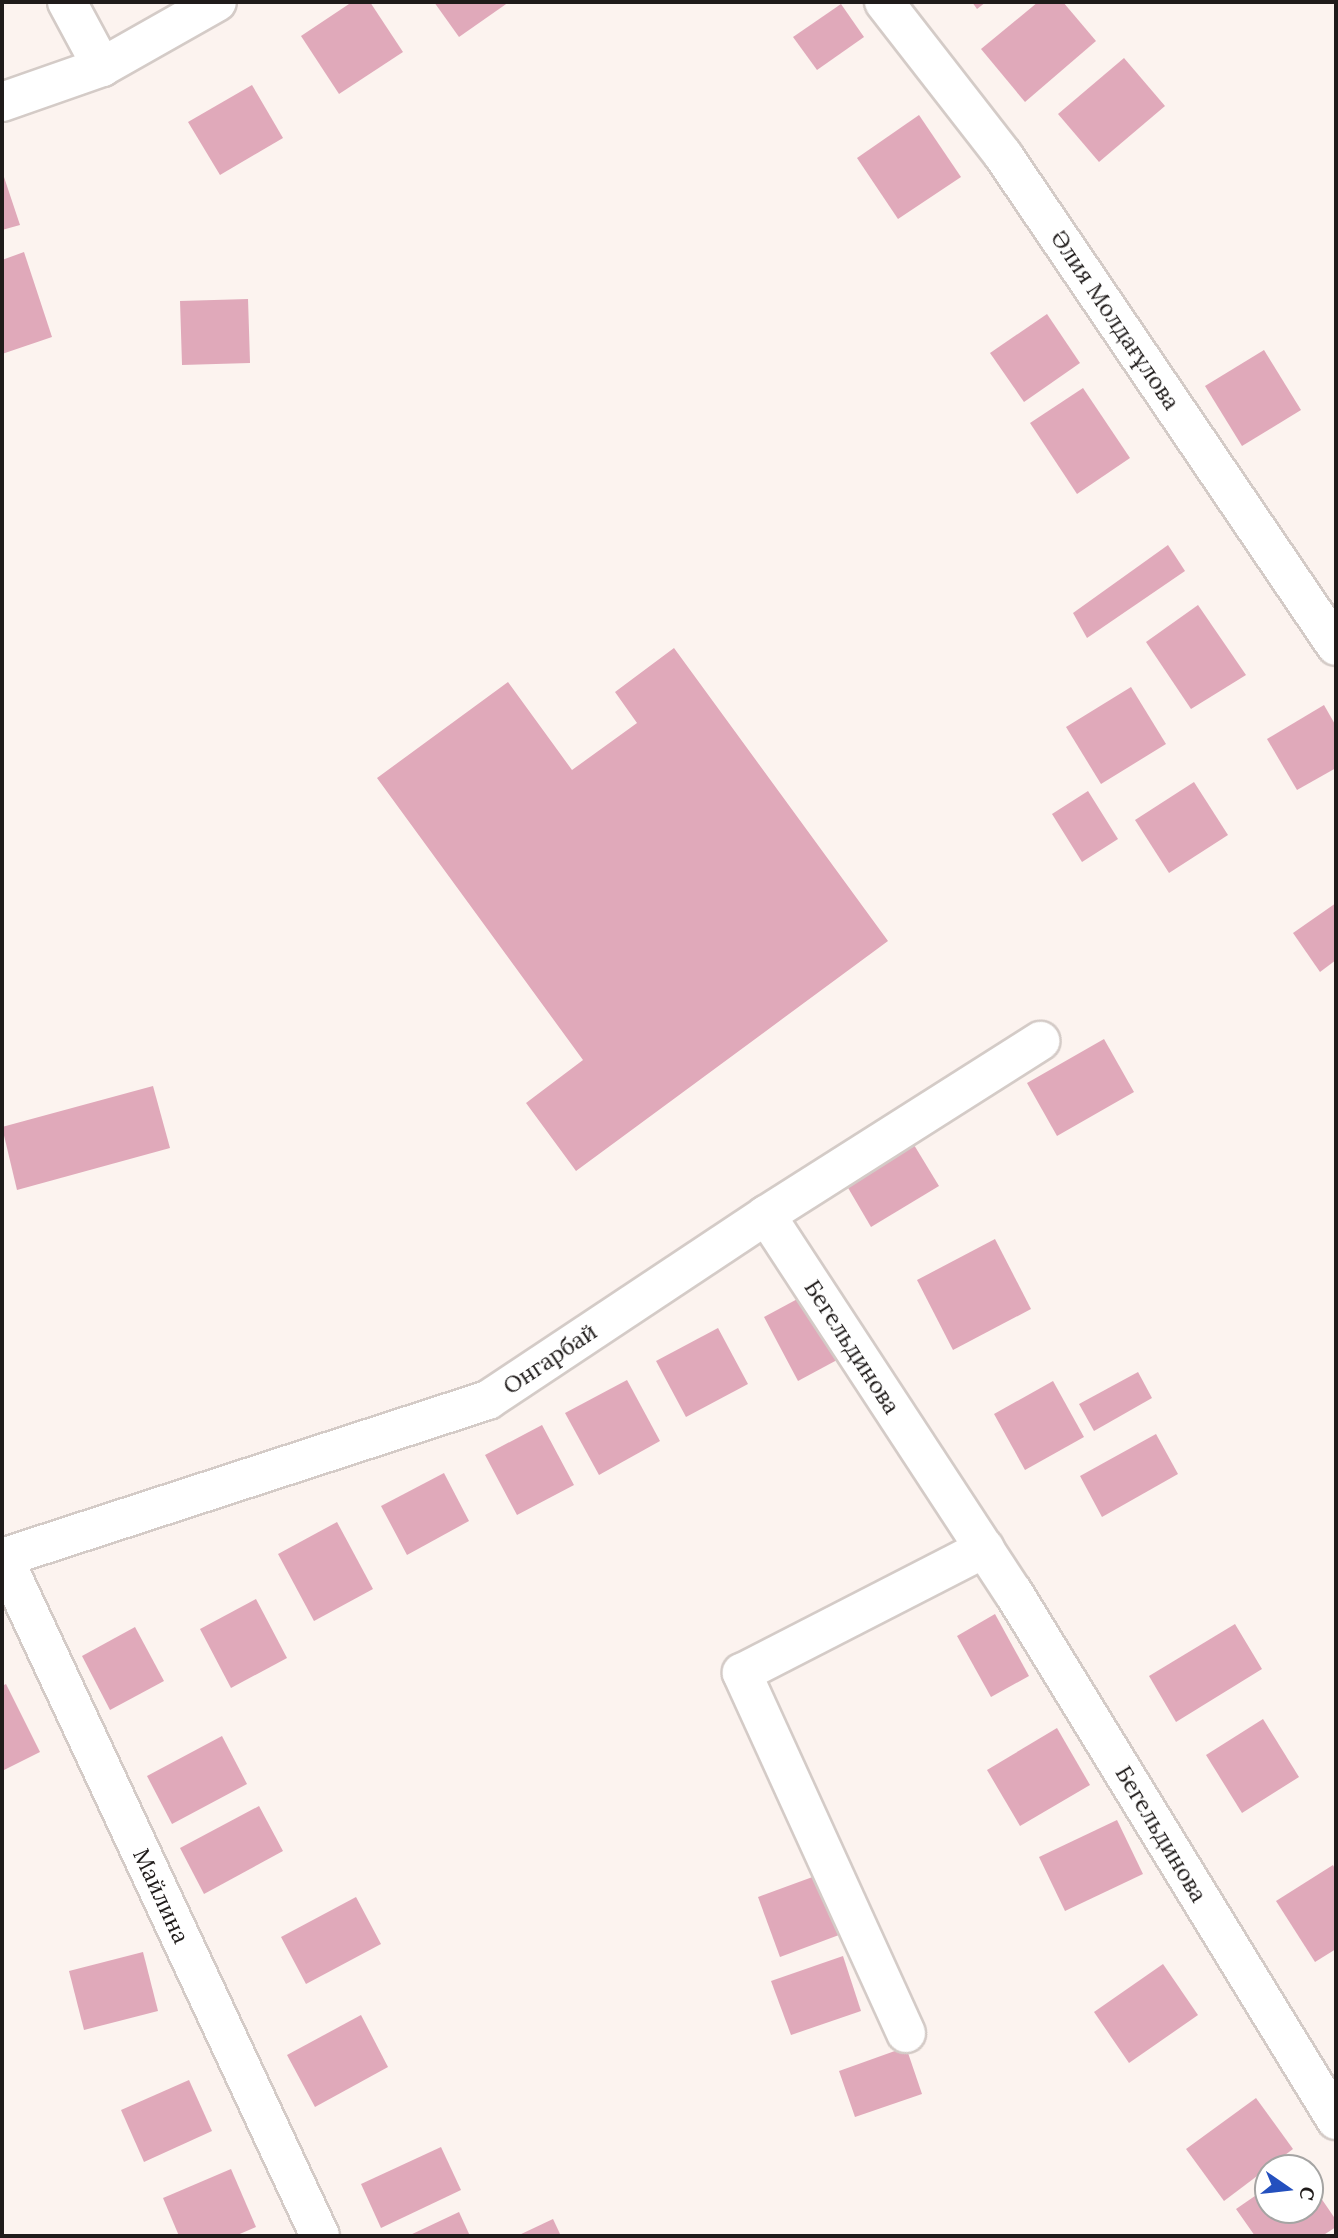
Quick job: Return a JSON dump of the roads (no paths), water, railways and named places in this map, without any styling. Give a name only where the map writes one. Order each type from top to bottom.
[{"type":"street","points":[[67,2],[102,67]]},
{"type":"street","points":[[2,102],[102,67],[217,2]]},
{"type":"street","name":"Әлия Молдағұлова","points":[[884,2],[1003,155],[1336,646]]},
{"type":"street","name":"Онгарбай","points":[[2,1558],[488,1399],[766,1215],[1040,1041]]},
{"type":"street","name":"Бегельдинова","points":[[766,1215],[985,1548],[1336,2120]]},
{"type":"street","points":[[906,2033],[743,1673],[985,1548]]},
{"type":"street","name":"Майлина","points":[[2,1558],[320,2236]]}]
